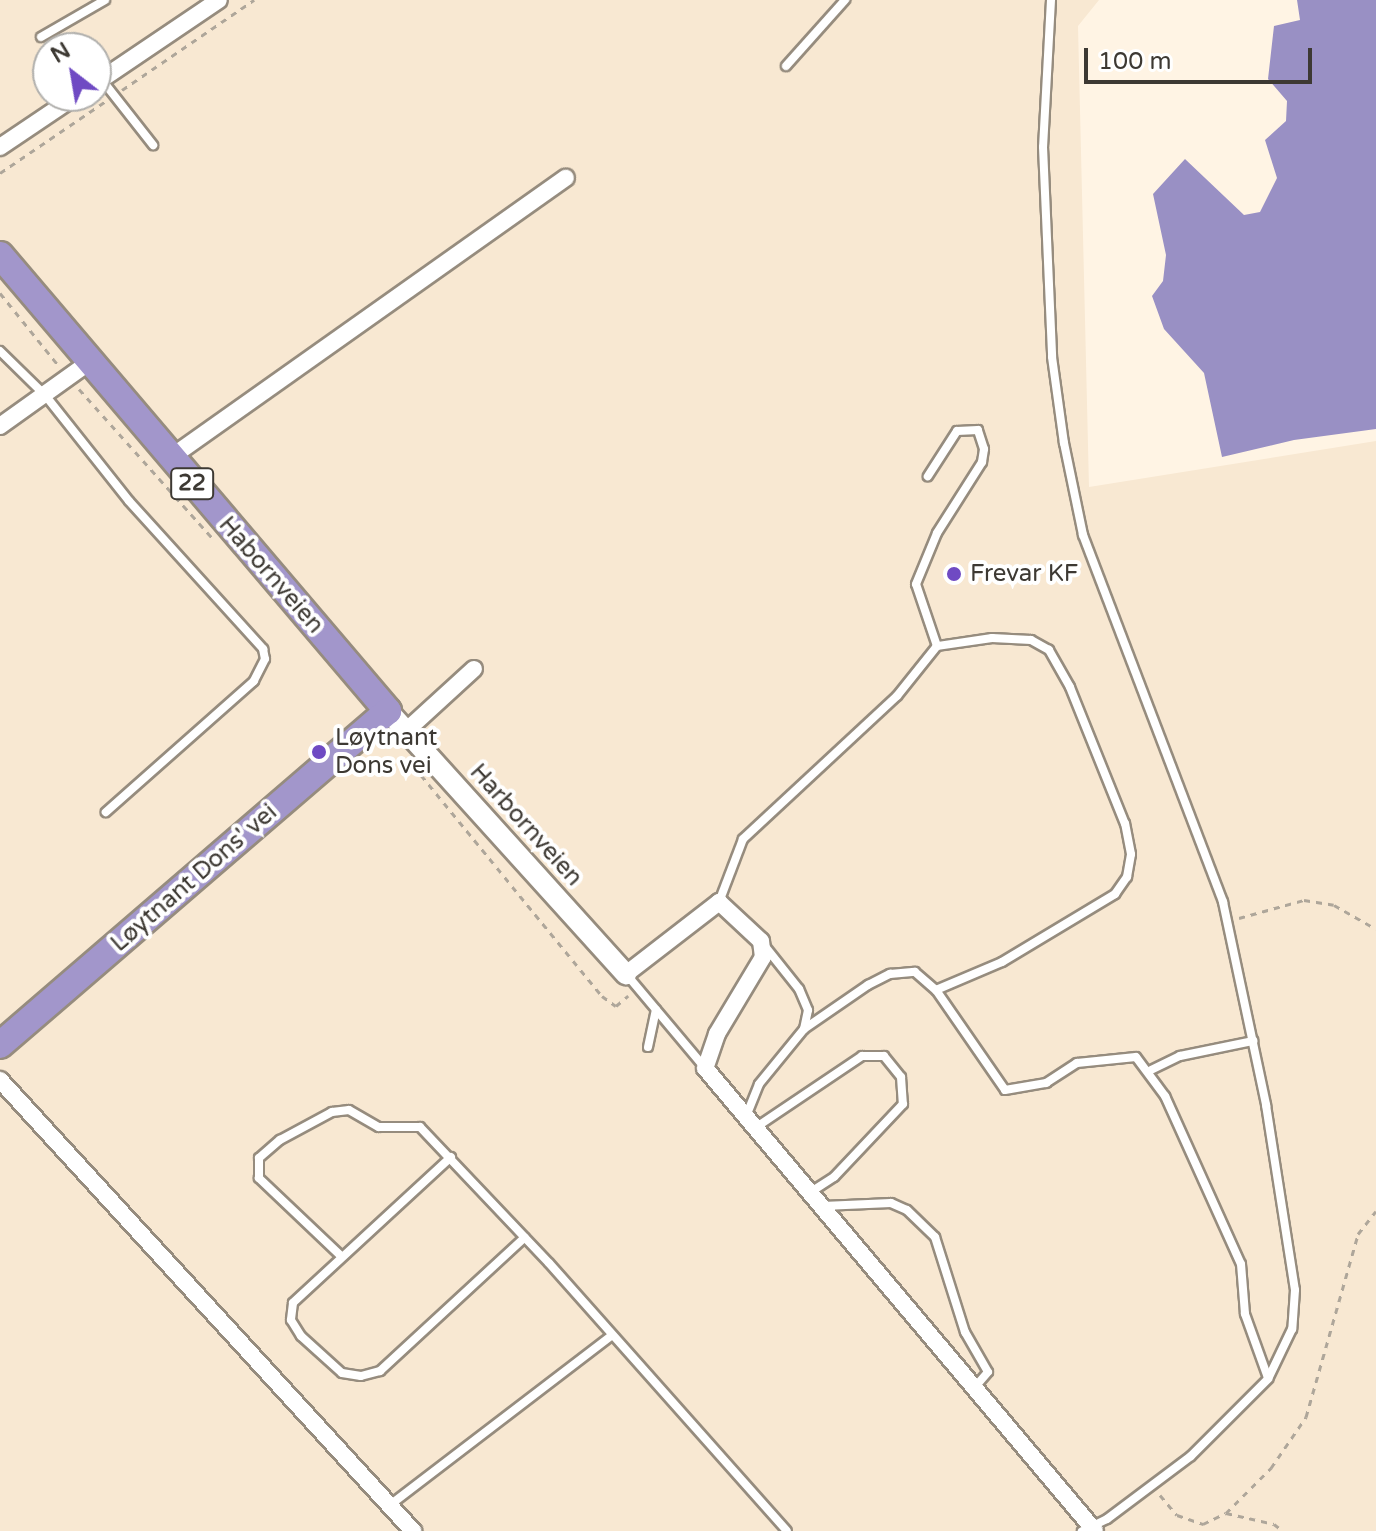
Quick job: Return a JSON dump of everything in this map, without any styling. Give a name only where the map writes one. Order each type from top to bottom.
[{"type":"highway","name":"Habornveien","points":[[0,255],[79,370],[170,458],[388,711]]},
{"type":"highway","name":"Løytnant Dons' vei","points":[[0,1045],[388,711]]},
{"type":"street","points":[[112,72],[219,0]]},
{"type":"street","points":[[0,147],[52,112]]},
{"type":"street","points":[[170,458],[566,178]]},
{"type":"street","points":[[0,426],[79,370]]},
{"type":"street","points":[[406,731],[474,669]]},
{"type":"street","name":"Harbornveien","points":[[388,711],[632,981]]},
{"type":"street","points":[[632,981],[719,902],[761,941],[763,957],[717,1034],[705,1068],[817,1199],[1088,1529]]},
{"type":"street","points":[[0,1080],[413,1531]]},
{"type":"lane","points":[[50,32],[105,0]]},
{"type":"lane","points":[[786,66],[845,0]]},
{"type":"lane","points":[[1051,0],[1043,147],[1052,357],[1064,443],[1083,535],[1228,923],[1253,1041],[1295,1290],[1292,1329],[1268,1379],[1191,1456],[1107,1519],[1088,1529]]},
{"type":"lane","points":[[114,96],[153,145]]},
{"type":"lane","points":[[0,351],[45,395],[129,501],[256,637],[265,659],[254,681],[106,812]]},
{"type":"lane","points":[[928,476],[957,431],[978,430],[984,449],[982,462],[937,533],[916,584],[937,646]]},
{"type":"lane","points":[[719,902],[743,839],[897,696],[937,646],[992,638],[1031,640],[1049,650],[1081,714],[1125,824],[1131,854],[1127,877],[1115,894],[1002,962],[936,990]]},
{"type":"lane","points":[[761,941],[799,989],[808,1010],[804,1029]]},
{"type":"lane","points":[[751,1121],[759,1084],[804,1029],[890,974],[915,972],[936,990],[1005,1090],[1046,1083],[1077,1063],[1118,1056],[1136,1057],[1151,1070],[1241,1264],[1245,1314],[1268,1379]]},
{"type":"lane","points":[[632,981],[705,1068]]},
{"type":"lane","points":[[648,1047],[656,1010]]},
{"type":"lane","points":[[1151,1070],[1180,1056],[1253,1041]]},
{"type":"lane","points":[[751,1121],[862,1056],[884,1056],[901,1077],[903,1104],[817,1199]]},
{"type":"lane","points":[[340,1255],[259,1178],[259,1158],[280,1140],[332,1112],[349,1110],[379,1127],[420,1127],[525,1237],[787,1531]]},
{"type":"lane","points":[[451,1157],[340,1255],[293,1303],[291,1320],[342,1373],[361,1376],[380,1371],[525,1237]]},
{"type":"lane","points":[[817,1199],[891,1203],[907,1210],[935,1237],[965,1332],[988,1372],[974,1388]]},
{"type":"lane","points":[[390,1505],[611,1336]]},
{"type":"path","points":[[0,173],[254,0]]},
{"type":"path","points":[[0,293],[79,370],[223,550]]},
{"type":"path","points":[[422,749],[417,766],[423,779],[512,881],[602,996],[616,1006],[632,981]]},
{"type":"path","points":[[1228,923],[1261,909],[1304,900],[1334,905],[1376,929]]},
{"type":"path","points":[[1153,1486],[1177,1515],[1203,1524],[1226,1513],[1271,1468],[1306,1417],[1358,1234],[1376,1211]]},
{"type":"path","points":[[1226,1513],[1274,1524],[1283,1531]]},
{"type":"shaded area","points":[[0,0],[1099,0],[1078,26],[1089,487],[1376,441],[1376,1531],[0,1531]]},
{"type":"shaded area","points":[[1297,0],[1376,0],[1376,429],[1294,440],[1222,457],[1204,373],[1164,329],[1152,296],[1163,281],[1166,255],[1153,194],[1185,159],[1244,215],[1260,212],[1277,178],[1265,140],[1286,121],[1287,101],[1268,79],[1274,26],[1300,20]]},
{"type":"place","name":"Frevar KF","points":[[954,574]]},
{"type":"place","name":"Løytnant Dons vei","points":[[319,752]]}]
